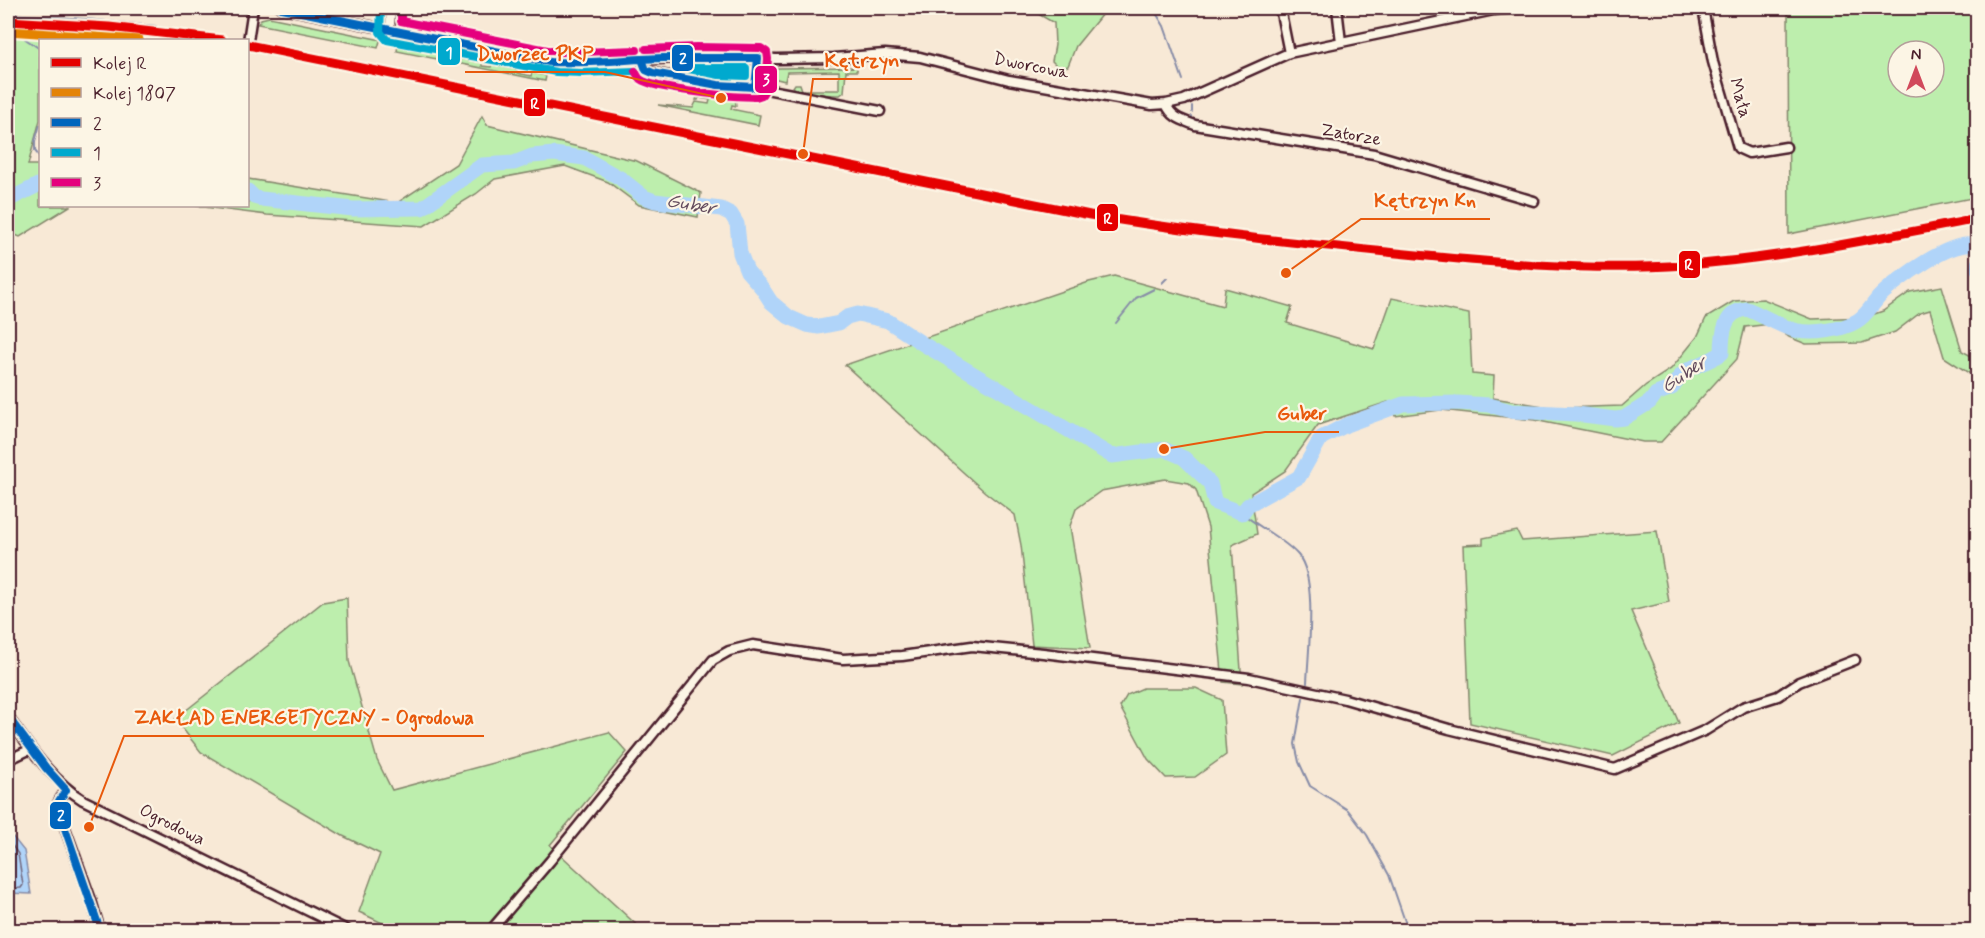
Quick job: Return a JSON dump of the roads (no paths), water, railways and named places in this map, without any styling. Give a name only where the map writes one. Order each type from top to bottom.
[{"type":"street","points":[[248,39],[253,8]]},
{"type":"street","name":"Dworcowa","points":[[281,8],[550,62],[581,63],[696,57],[834,58],[885,54],[920,57],[1009,80],[1152,105],[1184,100],[1289,53],[1494,10],[1518,8]]},
{"type":"street","points":[[390,30],[391,8]]},
{"type":"street","points":[[1280,8],[1289,53]]},
{"type":"street","points":[[1336,8],[1341,42]]},
{"type":"street","name":"Mała","points":[[1703,8],[1713,62],[1738,148],[1749,153],[1786,147]]},
{"type":"street","points":[[755,87],[758,58]]},
{"type":"street","points":[[642,59],[646,70],[653,73],[718,85],[755,87],[880,111]]},
{"type":"street","name":"Zatorze","points":[[1166,104],[1170,113],[1176,118],[1195,125],[1374,154],[1534,201]]},
{"type":"street","points":[[491,930],[550,861],[712,660],[729,651],[753,645],[843,659],[902,656],[972,646],[1249,678],[1345,699],[1449,729],[1616,769],[1707,730],[1743,706],[1778,696],[1799,682],[1855,660]]},
{"type":"street","name":"Ogrodowa","points":[[8,717],[66,790],[347,930]]},
{"type":"street","points":[[8,760],[32,749]]},
{"type":"street","points":[[66,790],[59,801],[60,814],[100,930]]},
{"type":"water","points":[[8,831],[24,851],[31,894],[8,893]]},
{"type":"waterway","points":[[1153,8],[1164,26],[1183,80]]},
{"type":"waterway","points":[[8,14],[156,26]]},
{"type":"waterway","points":[[21,33],[21,36],[39,48]]},
{"type":"waterway","points":[[1192,106],[1192,112]]},
{"type":"waterway","points":[[39,128],[35,141],[35,151],[39,156]]},
{"type":"waterway","name":"Guber","points":[[249,192],[261,199],[353,209],[422,208],[482,165],[514,163],[532,156],[554,154],[584,158],[620,178],[644,197],[655,201],[721,209],[731,214],[737,224],[740,253],[747,271],[771,302],[789,317],[807,325],[819,327],[839,323],[847,317],[858,314],[888,321],[1112,456],[1164,449],[1184,458],[1210,483],[1215,503],[1242,513],[1248,505],[1299,477],[1321,438],[1346,425],[1403,404],[1458,403],[1489,405],[1511,411],[1624,418],[1650,402],[1656,394],[1672,388],[1683,373],[1689,369],[1722,353],[1726,324],[1733,314],[1739,311],[1747,309],[1798,331],[1836,329],[1860,319],[1887,290],[1911,271],[1941,253],[1968,245],[1978,247]]},
{"type":"waterway","name":"Guber","points":[[8,200],[39,184]]},
{"type":"waterway","name":"Guber","points":[[1978,264],[1978,269]]},
{"type":"waterway","points":[[1162,283],[1167,278]]},
{"type":"waterway","points":[[1116,323],[1136,298],[1154,289]]},
{"type":"waterway","points":[[1242,513],[1292,549],[1304,566],[1310,597],[1307,683]]},
{"type":"waterway","points":[[1303,698],[1295,744],[1299,762],[1310,786],[1348,810],[1367,835],[1389,875],[1408,930]]},
{"type":"rail line","name":"R","points":[[8,21],[109,27],[213,39]]},
{"type":"rail line","name":"1807","points":[[8,31],[124,39]]},
{"type":"rail line","name":"R","points":[[249,45],[1090,215],[1201,232],[1387,252],[1574,267],[1686,265],[1796,252],[1978,219]]},
{"type":"place","name":"Dworzec PKP","points":[[721,98]]},
{"type":"place","name":"Kętrzyn","points":[[803,154]]},
{"type":"place","name":"Kętrzyn Kn","points":[[1286,273]]},
{"type":"place","name":"Guber","points":[[1164,449]]},
{"type":"place","name":"ZAKŁAD ENERGETYCZNY - Ogrodowa","points":[[89,827]]}]
